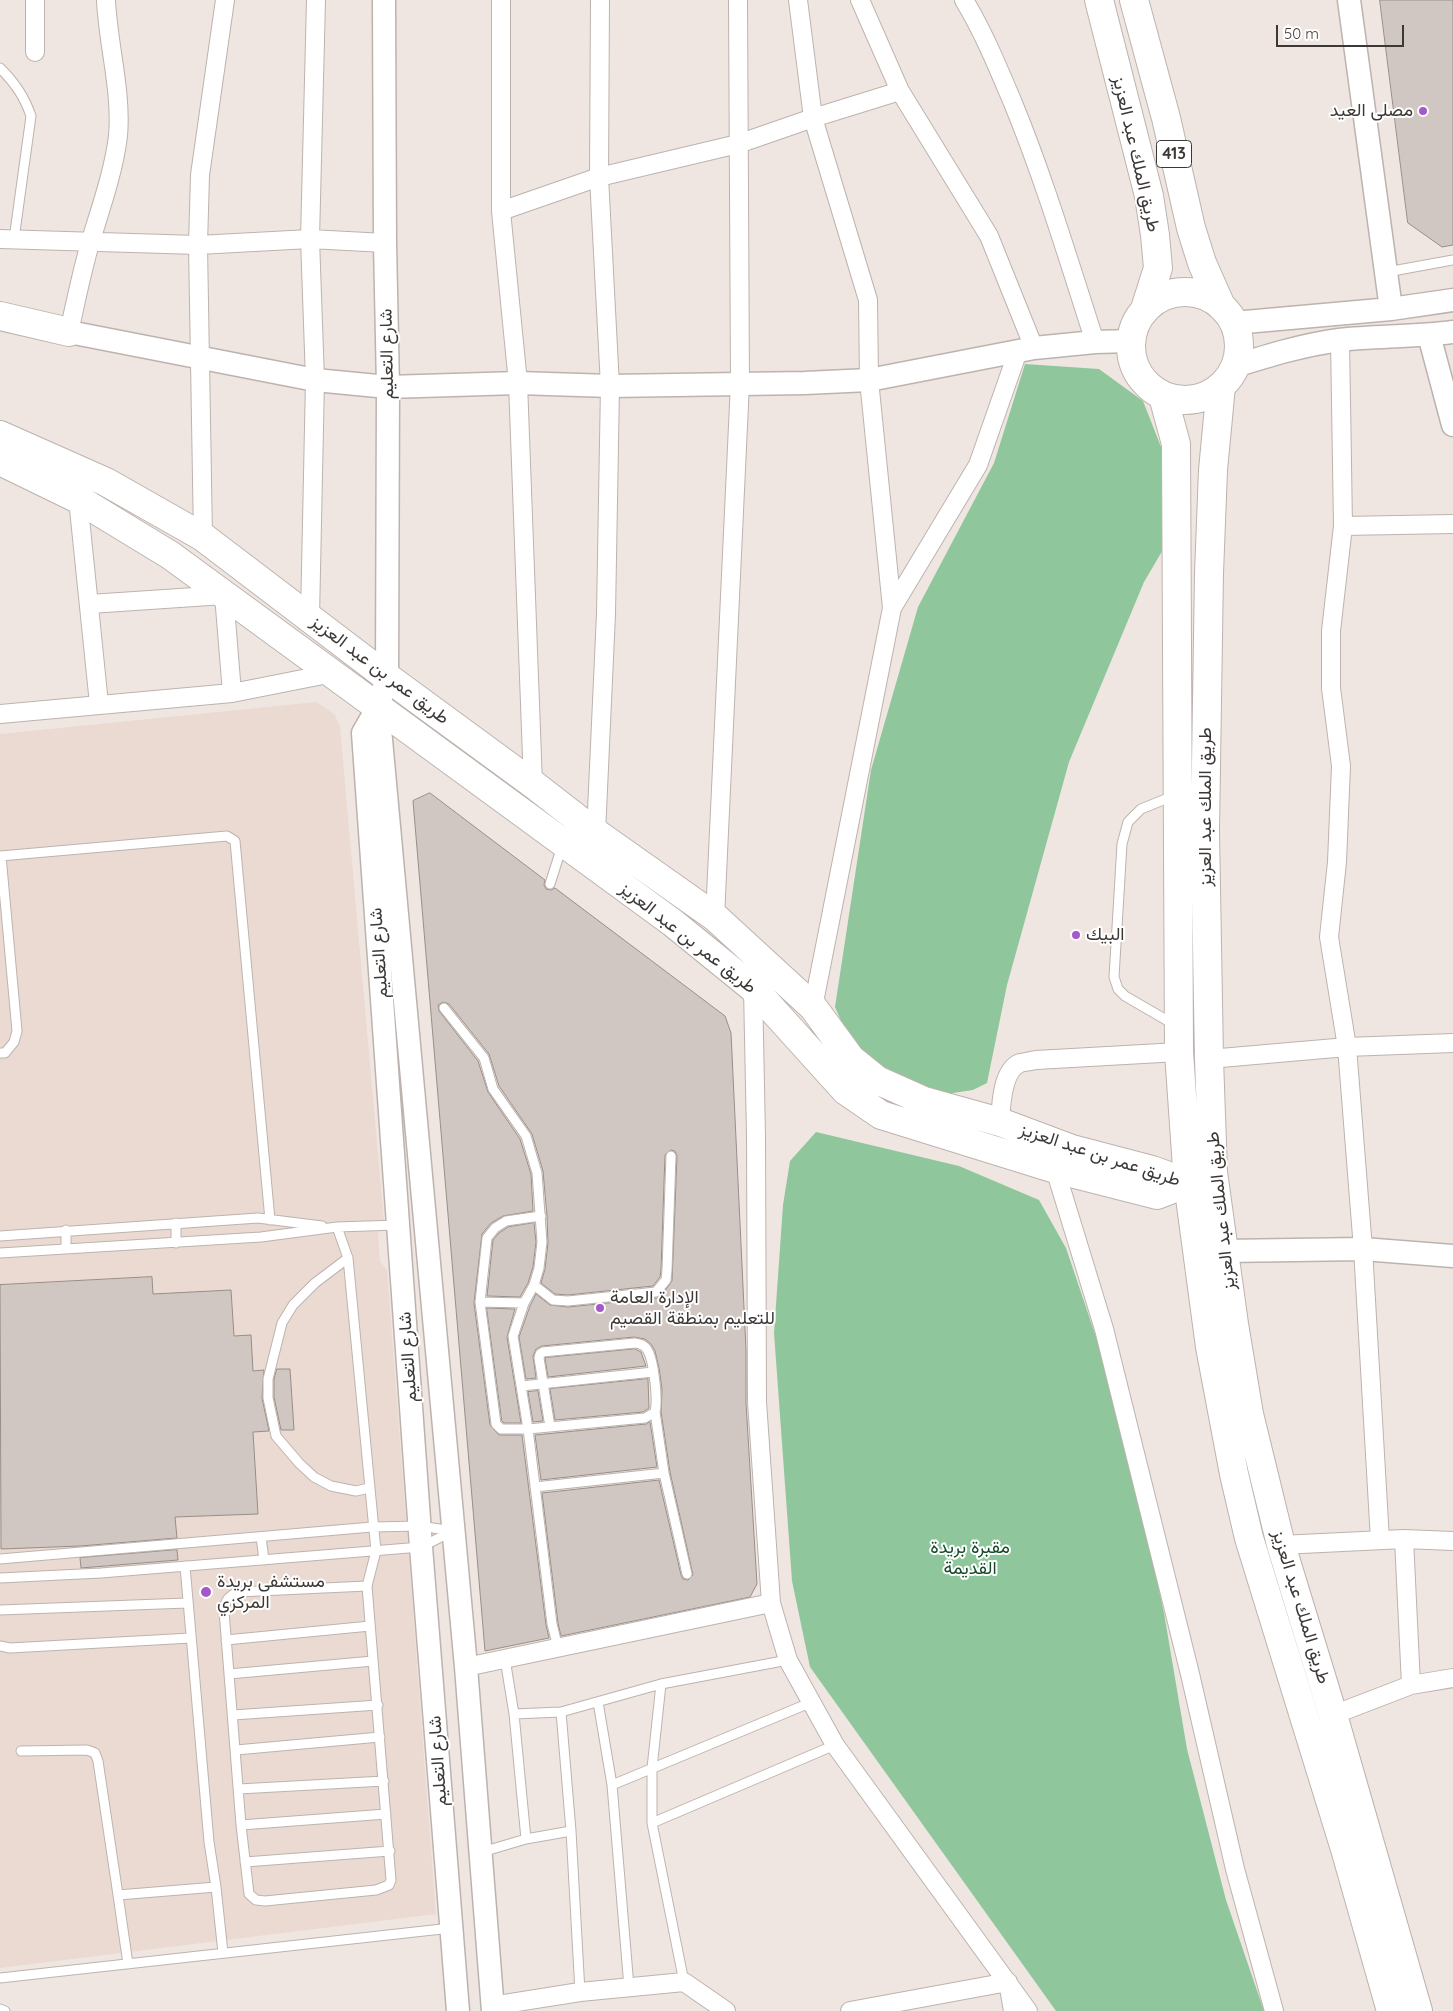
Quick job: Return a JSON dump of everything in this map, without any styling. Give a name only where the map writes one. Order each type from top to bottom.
[{"type":"main road","name":"طريق الملك عبد العزيز","points":[[1099,0],[1149,196],[1155,235],[1158,268],[1145,309]]},
{"type":"main road","name":"طريق الملك عبد العزيز","points":[[1134,0],[1166,118],[1191,228],[1202,263],[1228,315]]},
{"type":"main road","points":[[1183,292],[1203,295],[1228,315],[1239,345],[1228,376],[1208,394],[1194,400],[1173,399],[1164,396],[1147,385],[1141,378],[1132,360],[1131,341],[1135,324],[1145,309],[1162,297],[1183,292]]},
{"type":"main road","points":[[0,316],[69,332]]},
{"type":"main road","points":[[0,333],[69,332]]},
{"type":"main road","name":"طريق الملك عبد العزيز","points":[[1228,376],[1212,470],[1209,574],[1205,830],[1208,1059],[1213,1172],[1249,1414],[1281,1545],[1333,1715],[1418,2011]]},
{"type":"main road","name":"طريق الملك عبد العزيز","points":[[1164,396],[1176,444],[1179,1040],[1188,1183],[1210,1346],[1234,1474],[1249,1538],[1346,1849],[1391,2011]]},
{"type":"main road","points":[[0,418],[14,424],[106,482]]},
{"type":"main road","name":"طريق عمر بن عبد العزيز","points":[[0,435],[106,482],[204,537],[596,833],[715,917],[814,1007],[851,1059],[877,1080],[924,1101],[1000,1122],[1072,1149],[1152,1170],[1188,1183]]},
{"type":"main road","name":"طريق عمر بن عبد العزيز","points":[[0,461],[78,499],[170,555],[333,673],[562,844],[673,923],[753,988],[846,1091],[881,1115],[1055,1169],[1157,1195],[1188,1183]]},
{"type":"street","points":[[34,52],[35,0]]},
{"type":"street","points":[[106,0],[108,30],[119,104],[118,138],[69,332],[315,380],[388,387],[518,383],[610,386],[740,383],[805,384],[869,380],[1026,350],[1095,342],[1131,341]]},
{"type":"street","points":[[204,537],[198,245],[200,175],[225,0]]},
{"type":"street","points":[[310,617],[315,380],[310,239],[316,0]]},
{"type":"street","name":"شارع التعليم","points":[[384,0],[385,243],[388,387],[387,677],[378,707],[363,733],[421,1536],[458,2011]]},
{"type":"street","points":[[501,0],[501,211],[518,383],[533,784]]},
{"type":"street","points":[[596,833],[606,614],[610,386],[599,177],[600,0]]},
{"type":"street","points":[[715,917],[740,383],[738,0]]},
{"type":"street","points":[[798,0],[813,118],[868,300],[869,380],[892,608],[814,1007]]},
{"type":"street","points":[[860,0],[900,91],[989,236],[1026,350],[978,465],[892,608]]},
{"type":"street","points":[[964,0],[978,22],[1022,124],[1053,210],[1095,342]]},
{"type":"street","points":[[1349,0],[1384,272],[1391,309]]},
{"type":"street","points":[[501,211],[599,177],[738,144],[900,91]]},
{"type":"street","points":[[7,239],[198,245],[310,239],[385,243]]},
{"type":"street","points":[[1228,315],[1391,309],[1453,300]]},
{"type":"street","points":[[1228,376],[1295,347],[1340,340],[1453,332]]},
{"type":"street","points":[[1429,335],[1453,425]]},
{"type":"street","points":[[1340,340],[1343,526],[1331,631],[1330,688],[1341,766],[1337,862],[1329,937],[1347,1047],[1363,1249],[1380,1540]]},
{"type":"street","points":[[78,499],[99,704]]},
{"type":"street","points":[[1343,526],[1453,524]]},
{"type":"street","points":[[90,604],[224,595],[232,693]]},
{"type":"street","points":[[0,714],[232,693],[333,673]]},
{"type":"street","name":"شارع التعليم","points":[[378,707],[466,1668],[492,2008]]},
{"type":"street","points":[[753,988],[757,1402],[771,1603],[788,1660],[835,1745],[1028,2011]]},
{"type":"street","points":[[1000,1122],[1003,1088],[1011,1070],[1019,1064],[1179,1040]]},
{"type":"street","points":[[1208,1059],[1347,1047],[1453,1043]]},
{"type":"street","points":[[1055,1169],[1106,1339],[1190,1674],[1235,1869],[1274,2011]]},
{"type":"street","points":[[1224,1252],[1363,1249],[1453,1256]]},
{"type":"street","points":[[1404,1539],[1412,1685]]},
{"type":"street","points":[[1281,1545],[1404,1539],[1453,1541]]},
{"type":"street","points":[[466,1668],[771,1603]]},
{"type":"street","points":[[1333,1715],[1412,1685],[1453,1678]]},
{"type":"street","points":[[492,2008],[580,1992],[684,1982],[726,2011]]},
{"type":"street","points":[[850,2011],[1008,1982]]},
{"type":"street","points":[[1008,1982],[1013,2011]]},
{"type":"lane","points":[[0,68],[16,84],[25,99],[31,116],[7,239]]},
{"type":"lane","points":[[1384,272],[1453,260]]},
{"type":"lane","points":[[1178,794],[1141,809],[1128,822],[1122,844],[1114,977],[1118,989],[1125,996],[1179,1040]]},
{"type":"lane","points":[[0,1054],[5,1053],[14,1042],[17,1031],[0,856],[228,836],[235,841],[270,1220]]},
{"type":"lane","points":[[550,884],[562,844]]},
{"type":"lane","points":[[444,1008],[484,1058],[493,1089],[526,1136],[537,1173],[542,1242],[539,1268],[534,1285],[524,1303],[513,1336],[528,1429],[552,1624],[558,1648]]},
{"type":"lane","points":[[534,1285],[553,1300],[568,1301],[656,1292],[666,1280],[671,1156]]},
{"type":"lane","points":[[541,1216],[506,1221],[487,1238],[480,1302],[496,1424],[501,1429],[528,1429],[646,1418],[655,1412]]},
{"type":"lane","points":[[0,1236],[258,1218],[337,1227]]},
{"type":"lane","points":[[258,1218],[261,1237]]},
{"type":"lane","points":[[176,1223],[176,1243]]},
{"type":"lane","points":[[0,1253],[176,1243],[261,1237],[337,1227],[398,1225]]},
{"type":"lane","points":[[337,1227],[348,1258],[368,1488],[376,1551],[367,1586],[391,1880],[389,1885],[382,1888],[265,1902],[256,1900],[249,1894],[241,1825],[226,1640],[225,1603],[230,1596],[238,1592],[367,1586]]},
{"type":"lane","points":[[66,1230],[66,1249]]},
{"type":"lane","points":[[348,1258],[315,1283],[293,1305],[282,1323],[268,1379],[268,1398],[276,1436],[314,1477],[331,1486],[356,1491],[368,1488]]},
{"type":"lane","points":[[480,1302],[524,1303]]},
{"type":"lane","points":[[550,1427],[542,1384],[540,1354],[543,1352],[635,1344],[643,1345],[648,1350],[654,1372],[658,1403],[655,1412],[664,1474],[687,1574]]},
{"type":"lane","points":[[522,1386],[654,1372]]},
{"type":"lane","points":[[535,1487],[664,1474]]},
{"type":"lane","points":[[0,1559],[372,1527],[421,1536],[453,1531]]},
{"type":"lane","points":[[0,1578],[101,1573],[376,1551],[421,1536],[453,1531]]},
{"type":"lane","points":[[261,1537],[264,1560]]},
{"type":"lane","points":[[185,1566],[209,1842],[223,1953]]},
{"type":"lane","points":[[0,1610],[187,1603]]},
{"type":"lane","points":[[226,1640],[370,1626]]},
{"type":"lane","points":[[0,1646],[10,1648],[190,1638]]},
{"type":"lane","points":[[505,1659],[514,1714],[526,1839]]},
{"type":"lane","points":[[514,1714],[561,1712],[661,1684],[788,1660]]},
{"type":"lane","points":[[229,1674],[373,1661]]},
{"type":"lane","points":[[661,1684],[652,1768],[652,1823],[684,1982]]},
{"type":"lane","points":[[598,1702],[612,1785],[629,1987]]},
{"type":"lane","points":[[612,1785],[812,1702]]},
{"type":"lane","points":[[233,1715],[378,1705]]},
{"type":"lane","points":[[561,1712],[571,1831],[580,1992]]},
{"type":"lane","points":[[236,1750],[380,1737]]},
{"type":"lane","points":[[652,1823],[835,1745]]},
{"type":"lane","points":[[21,1751],[87,1750],[95,1753],[98,1761],[128,1964]]},
{"type":"lane","points":[[239,1789],[384,1781]]},
{"type":"lane","points":[[241,1825],[386,1814]]},
{"type":"lane","points":[[480,1853],[526,1839],[571,1831]]},
{"type":"lane","points":[[245,1862],[390,1851]]},
{"type":"lane","points":[[118,1895],[216,1887]]},
{"type":"lane","points":[[0,1978],[451,1928]]},
{"type":"lane","points":[[0,2009],[5,2011]]},
{"type":"shaded area","name":"مستشفى بريدة المركزي","points":[[317,702],[335,715],[340,727],[384,1222],[378,1230],[380,1261],[387,1270],[436,1914],[0,1968],[0,734]]},
{"type":"green space","points":[[1025,364],[1099,369],[1143,401],[1163,452],[1164,548],[1144,582],[1069,762],[1007,985],[987,1083],[973,1090],[933,1096],[902,1085],[849,1039],[835,1007],[871,770],[918,607],[994,463]]},
{"type":"green space","name":"مقبرة بريدة القديمة","points":[[816,1132],[959,1166],[1039,1200],[1066,1248],[1120,1408],[1164,1613],[1187,1749],[1226,1900],[1264,2011],[1056,2011],[810,1667],[792,1581],[774,1333],[783,1205],[790,1161]]},
{"type":"building","name":"مصلى العيد","points":[[1380,0],[1453,0],[1453,245],[1442,247],[1408,223]]},
{"type":"building","name":"الإدارة العامة للتعليم بمنطقة القصيم","points":[[430,793],[545,880],[544,885],[546,889],[551,890],[555,888],[725,1016],[731,1033],[746,1350],[746,1403],[757,1584],[750,1597],[561,1636],[542,1493],[659,1480],[681,1575],[683,1579],[688,1580],[693,1575],[670,1472],[661,1412],[662,1389],[659,1368],[655,1351],[651,1344],[645,1339],[634,1337],[542,1346],[536,1349],[533,1356],[536,1378],[526,1379],[519,1337],[536,1294],[550,1305],[568,1307],[657,1298],[661,1296],[672,1281],[677,1156],[675,1151],[671,1150],[665,1155],[661,1270],[660,1277],[653,1286],[568,1295],[555,1294],[541,1283],[545,1269],[548,1243],[547,1216],[543,1171],[532,1134],[499,1086],[489,1054],[449,1004],[443,1002],[438,1005],[439,1011],[478,1061],[488,1092],[520,1139],[531,1174],[533,1211],[503,1216],[491,1223],[482,1234],[474,1303],[490,1425],[499,1435],[522,1435],[549,1638],[485,1651],[413,801]]},
{"type":"building","points":[[534,1223],[536,1242],[533,1267],[528,1283],[520,1297],[487,1296],[493,1240],[508,1227]]},
{"type":"building","points":[[152,1277],[153,1294],[231,1290],[234,1336],[251,1335],[253,1371],[264,1370],[262,1398],[269,1431],[253,1432],[258,1514],[175,1517],[177,1538],[80,1546],[1,1549],[0,1285]]},
{"type":"building","points":[[487,1308],[515,1309],[507,1337],[521,1423],[504,1423],[502,1421]]},
{"type":"building","points":[[635,1349],[641,1352],[646,1366],[548,1377],[545,1358]]},
{"type":"building","points":[[277,1369],[290,1369],[294,1430],[281,1430],[274,1397],[274,1380]]},
{"type":"building","points":[[648,1379],[649,1408],[643,1412],[555,1420],[550,1389]]},
{"type":"building","points":[[538,1391],[543,1421],[533,1422],[528,1392]]},
{"type":"building","points":[[650,1422],[657,1467],[541,1480],[535,1435],[646,1424]]},
{"type":"building","points":[[177,1550],[178,1560],[81,1568],[80,1558]]},
{"type":"place","name":"مصلى العيد","points":[[1423,111]]},
{"type":"place","name":"البيك","points":[[1076,935]]},
{"type":"place","name":"الإدارة العامة للتعليم بمنطقة القصيم","points":[[600,1308]]},
{"type":"place","name":"مستشفى بريدة المركزي","points":[[206,1592]]}]
